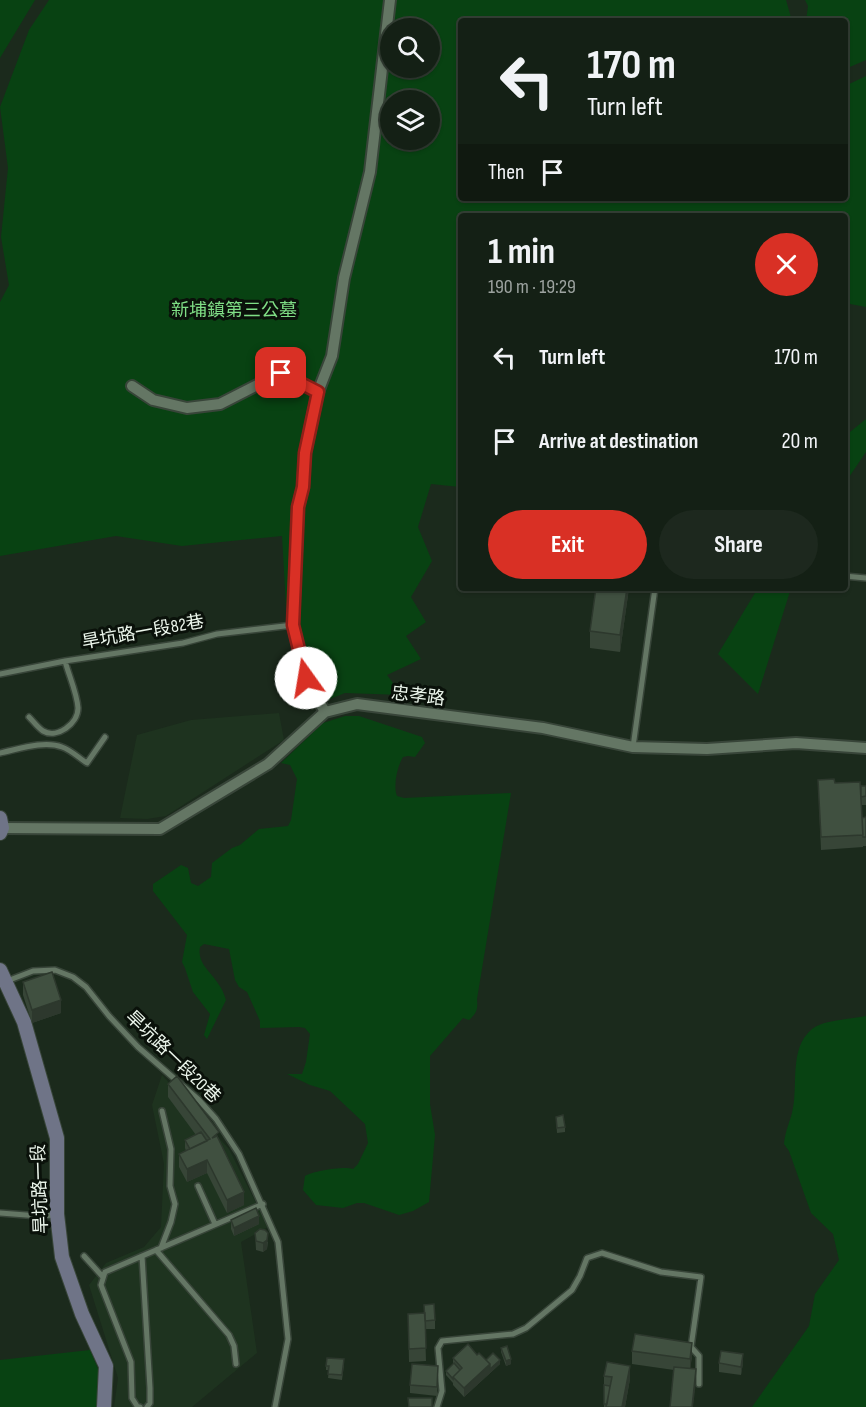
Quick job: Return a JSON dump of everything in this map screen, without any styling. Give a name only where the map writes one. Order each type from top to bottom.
[{"type":"street","points":[[325,712],[306,678],[293,625],[298,507],[303,487],[305,453],[318,392],[332,356],[344,278],[370,172],[390,0]]},
{"type":"street","points":[[132,386],[153,400],[187,408],[220,404],[281,373],[318,392]]},
{"type":"street","name":"忠孝路","points":[[1,826],[160,829],[268,764],[325,712],[357,704],[543,729],[633,747],[707,749],[796,743],[866,748]]},
{"type":"street","name":"旱坑路一段","points":[[3,976],[24,1022],[57,1138],[57,1215],[62,1257],[82,1314],[106,1366],[104,1407]]},
{"type":"lane","points":[[848,576],[866,578]]},
{"type":"lane","points":[[633,747],[655,591]]},
{"type":"lane","name":"旱坑路一段82巷","points":[[0,674],[65,661],[183,644],[217,634],[293,625]]},
{"type":"lane","points":[[29,717],[43,731],[54,733],[68,728],[75,720],[78,709],[65,661]]},
{"type":"lane","points":[[0,753],[49,745],[62,747],[87,763],[105,737]]},
{"type":"lane","name":"旱坑路一段20巷","points":[[3,976],[55,970],[73,977],[87,987],[109,1016],[138,1047],[199,1100],[216,1119],[238,1154],[278,1242],[288,1339],[275,1407]]},
{"type":"lane","points":[[158,1249],[171,1222],[175,1204],[170,1186],[171,1149],[162,1111]]},
{"type":"lane","points":[[198,1186],[215,1224]]},
{"type":"lane","points":[[140,1407],[132,1398],[131,1362],[101,1285],[105,1272],[262,1204]]},
{"type":"lane","points":[[0,1213],[57,1215]]},
{"type":"lane","points":[[158,1249],[230,1335],[236,1364]]},
{"type":"lane","points":[[437,1407],[442,1391],[438,1348],[442,1341],[513,1334],[526,1328],[572,1290],[586,1258],[602,1253],[661,1272],[701,1277],[691,1347],[699,1356],[699,1384]]},
{"type":"lane","points":[[84,1256],[103,1277]]},
{"type":"lane","points":[[142,1256],[150,1389],[150,1403],[147,1407]]},
{"type":"shaded area","points":[[279,713],[284,740],[166,816],[147,819],[120,818],[137,735],[191,720]]},
{"type":"shaded area","points":[[162,1075],[229,1149],[268,1227],[241,1242],[257,1353],[192,1407],[114,1407],[118,1378],[89,1285],[106,1263],[144,1247],[161,1227],[164,1164],[152,1105]]},
{"type":"green space","points":[[0,0],[35,0],[0,58]]},
{"type":"green space","name":"新埔鎮第三公墓","points":[[49,0],[786,0],[791,18],[458,18],[458,201],[848,201],[848,85],[866,76],[866,307],[848,304],[848,213],[458,213],[458,487],[431,484],[418,527],[432,561],[411,597],[426,622],[406,636],[421,659],[387,675],[402,695],[345,693],[310,707],[307,686],[287,624],[282,536],[182,546],[116,536],[0,556],[0,302],[9,285],[1,237],[8,168],[0,107],[29,30]]},
{"type":"green space","points":[[805,0],[866,0],[866,60],[848,68],[848,18],[806,18],[808,6]]},
{"type":"green space","points":[[866,419],[866,452],[848,479],[848,434]]},
{"type":"green space","points":[[756,591],[790,591],[758,694],[718,654]]},
{"type":"green space","points":[[345,716],[359,716],[422,737],[425,743],[415,757],[403,757],[401,761],[397,771],[397,796],[404,798],[511,793],[476,1011],[469,1020],[463,1018],[430,1056],[430,1104],[435,1135],[429,1202],[413,1211],[399,1215],[364,1203],[343,1208],[316,1205],[303,1190],[305,1176],[315,1172],[353,1169],[358,1164],[368,1143],[365,1124],[330,1091],[287,1074],[302,1074],[310,1034],[305,1028],[299,1027],[260,1028],[260,1021],[247,992],[239,987],[235,980],[229,949],[204,944],[200,947],[200,958],[220,986],[226,1000],[207,1039],[204,1035],[210,1014],[193,992],[182,962],[187,935],[153,891],[153,884],[181,865],[188,868],[191,883],[198,886],[211,877],[212,863],[232,848],[240,845],[259,829],[288,826],[291,820],[297,779],[290,765],[281,763],[323,723]]},
{"type":"green space","points":[[866,1016],[866,1407],[752,1407],[809,1326],[815,1294],[839,1260],[833,1234],[811,1213],[789,1151],[784,1144],[794,1102],[797,1057],[805,1037],[817,1026]]},
{"type":"green space","points":[[90,1350],[99,1371],[97,1407],[0,1407],[0,1360]]},
{"type":"building","points":[[596,591],[627,591],[620,635],[590,631]]},
{"type":"building","points":[[834,779],[835,783],[860,782],[863,835],[821,837],[818,780]]},
{"type":"building","points":[[861,786],[866,786],[866,796],[861,797]]},
{"type":"building","points":[[866,817],[866,837],[863,837],[862,818]]},
{"type":"building","points":[[52,972],[61,1000],[32,1010],[23,982]]},
{"type":"building","points":[[177,1076],[219,1132],[212,1138],[217,1136],[244,1192],[227,1200],[207,1160],[187,1169],[179,1154],[210,1139],[168,1084]]},
{"type":"building","points":[[563,1115],[565,1127],[557,1128],[556,1117]]},
{"type":"building","points":[[201,1132],[207,1141],[190,1149],[185,1140]]},
{"type":"building","points":[[256,1208],[259,1216],[234,1228],[231,1220]]},
{"type":"building","points":[[260,1229],[268,1233],[267,1240],[263,1243],[256,1241],[255,1233]]},
{"type":"building","points":[[434,1304],[435,1320],[425,1321],[424,1305]]},
{"type":"building","points":[[425,1313],[426,1348],[409,1349],[408,1314]]},
{"type":"building","points":[[635,1334],[692,1343],[690,1359],[632,1351]]},
{"type":"building","points":[[468,1344],[477,1355],[479,1353],[490,1364],[464,1388],[453,1377],[462,1368],[453,1358]]},
{"type":"building","points":[[507,1346],[511,1359],[506,1361],[501,1348]]},
{"type":"building","points":[[721,1351],[743,1354],[741,1367],[719,1363]]},
{"type":"building","points":[[493,1353],[500,1360],[490,1369],[490,1364],[486,1360]]},
{"type":"building","points":[[327,1358],[344,1359],[342,1375],[328,1374]]},
{"type":"building","points":[[607,1362],[630,1366],[622,1407],[606,1407],[612,1377],[604,1376]]},
{"type":"building","points":[[454,1363],[460,1370],[453,1379],[446,1371]]},
{"type":"building","points":[[412,1364],[438,1366],[437,1387],[410,1385]]},
{"type":"building","points":[[674,1367],[696,1369],[692,1407],[670,1407]]},
{"type":"building","points":[[604,1385],[610,1386],[607,1404],[604,1404]]},
{"type":"building","points":[[408,1398],[432,1398],[432,1407],[409,1407]]},
{"type":"route","points":[[281,373],[318,392],[305,453],[303,487],[298,507],[293,625],[306,678]]}]
